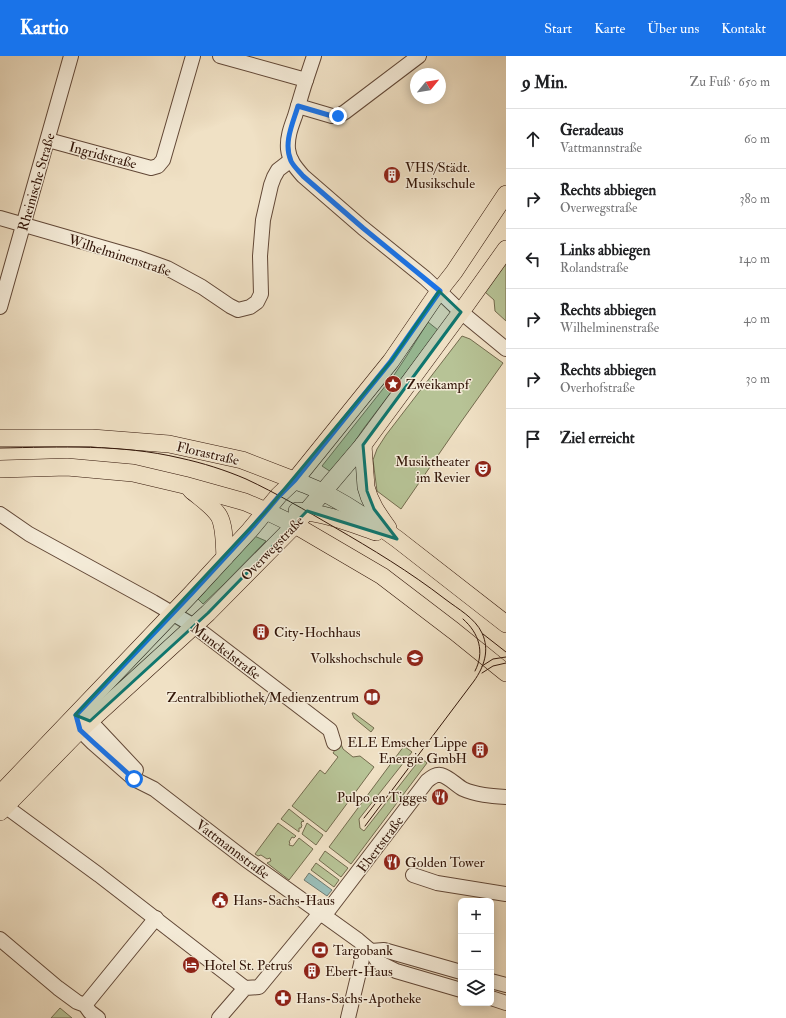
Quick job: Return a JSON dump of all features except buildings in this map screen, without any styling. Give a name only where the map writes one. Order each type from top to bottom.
[{"type":"main road","name":"Overwegstraße","points":[[2,804],[82,722],[172,614],[295,480],[391,361],[454,272],[506,194]]},
{"type":"main road","name":"Overwegstraße","points":[[82,722],[154,662],[194,626],[307,512],[363,445],[506,249]]},
{"type":"main road","name":"Florastraße","points":[[0,438],[92,438],[169,444],[242,460],[323,492],[346,505],[397,539],[506,624]]},
{"type":"main road","name":"Florastraße","points":[[363,445],[367,491],[374,509],[397,539]]},
{"type":"main road","points":[[0,469],[67,467],[133,474],[184,485],[245,502],[295,525],[382,576],[506,673]]},
{"type":"main road","points":[[184,485],[211,506],[219,516],[222,523],[225,557]]},
{"type":"main road","points":[[266,511],[281,509],[307,512],[339,519],[397,539]]},
{"type":"street","name":"Rheinische Straße","points":[[0,307],[71,56]]},
{"type":"street","name":"Ingridstraße","points":[[48,140],[151,168],[158,166],[163,160],[193,56]]},
{"type":"street","points":[[220,56],[306,80]]},
{"type":"street","points":[[314,56],[288,138],[288,150],[295,167],[303,176],[363,228],[440,291],[461,312],[506,349]]},
{"type":"street","points":[[298,106],[332,116],[338,116],[419,56]]},
{"type":"street","name":"Wilhelminenstraße","points":[[0,218],[146,260],[167,268],[202,287],[238,310],[250,307],[257,302],[261,294],[260,256],[263,220],[274,177],[278,170],[291,160]]},
{"type":"street","name":"Munckelstraße","points":[[0,514],[29,534],[194,626],[330,730],[334,743]]},
{"type":"street","name":"Vattmannstraße","points":[[82,722],[93,742],[134,779],[154,789],[239,854],[358,940],[378,962],[396,971],[458,989]]},
{"type":"street","name":"Ebertstraße","points":[[245,988],[259,987],[322,915],[427,781],[433,776],[443,776],[463,789],[475,794],[506,797]]},
{"type":"street","points":[[2,804],[156,918],[245,988],[219,1018]]},
{"type":"street","points":[[412,875],[438,883],[506,894]]},
{"type":"street","points":[[85,1005],[156,918]]},
{"type":"street","points":[[0,939],[58,988],[77,1002],[85,1005],[90,1012],[98,1018]]},
{"type":"street","points":[[348,1018],[361,964],[367,949],[384,950],[458,971]]},
{"type":"street","points":[[494,982],[506,985]]},
{"type":"street","points":[[494,999],[506,1003]]},
{"type":"highlighted area","points":[[439,291],[461,312],[363,445],[367,491],[374,509],[397,539],[307,511],[208,613],[90,721],[75,715],[266,511],[391,361]]},
{"type":"green space","points":[[506,262],[506,321],[495,311],[494,300],[485,292]]},
{"type":"green space","points":[[428,322],[438,330],[344,457],[331,472],[322,466],[394,375]]},
{"type":"green space","points":[[462,336],[470,339],[503,363],[401,509],[377,491],[373,460],[377,449],[386,435]]},
{"type":"green space","points":[[252,535],[266,541],[203,604],[198,599]]},
{"type":"green space","points":[[352,713],[374,728],[371,732],[354,718]]},
{"type":"green space","points":[[339,744],[341,744],[343,749],[353,757],[360,756],[374,767],[326,832],[292,806],[320,770],[325,774],[338,757],[333,753]]},
{"type":"green space","points":[[404,746],[412,752],[359,819],[360,828],[364,831],[421,758],[427,763],[351,864],[329,847]]},
{"type":"green space","points":[[289,809],[304,821],[302,821],[299,832],[281,819]]},
{"type":"green space","points":[[278,823],[296,836],[294,838],[292,837],[289,845],[293,846],[299,838],[313,849],[289,880],[267,863],[271,861],[270,858],[267,859],[261,855],[258,856],[255,854]]},
{"type":"green space","points":[[307,823],[323,835],[316,845],[302,834]]},
{"type":"green space","points":[[325,851],[348,868],[341,877],[319,860]]},
{"type":"green space","points":[[316,863],[339,880],[334,887],[311,870]]},
{"type":"green space","points":[[60,1008],[72,1018],[51,1018]]},
{"type":"water","points":[[309,873],[332,890],[327,896],[304,880]]},
{"type":"tram line","points":[[0,448],[90,447],[135,450],[189,460],[230,473],[246,479],[279,496],[377,552],[432,589],[466,614],[475,623],[482,633],[486,646],[485,658],[481,670],[365,826]]},
{"type":"tram line","points":[[463,619],[469,624],[479,643],[480,657],[475,671]]},
{"type":"tram line","points":[[483,634],[506,652]]},
{"type":"tram line","points":[[482,666],[493,659],[506,657]]},
{"type":"tram line","points":[[482,673],[493,666],[506,663]]},
{"type":"tram line","points":[[364,818],[375,804]]},
{"type":"place","name":"VHS/Städt. Musikschule","points":[[392,175]]},
{"type":"place","name":"Zweikampf","points":[[393,384]]},
{"type":"place","name":"Musiktheater im Revier","points":[[483,469]]},
{"type":"place","name":"City-Hochhaus","points":[[261,632]]},
{"type":"place","name":"Volkshochschule","points":[[415,658]]},
{"type":"place","name":"Zentralbibliothek/Medienzentrum","points":[[372,697]]},
{"type":"place","name":"ELE Emscher Lippe Energie GmbH","points":[[480,750]]},
{"type":"place","name":"Pulpo en Tigges","points":[[440,797]]},
{"type":"place","name":"Golden Tower","points":[[392,862]]},
{"type":"place","name":"Hans-Sachs-Haus","points":[[220,900]]},
{"type":"place","name":"Targobank","points":[[320,950]]},
{"type":"place","name":"Hotel St. Petrus","points":[[191,965]]},
{"type":"place","name":"Ebert-Haus","points":[[312,971]]},
{"type":"place","name":"Hans-Sachs-Apotheke","points":[[283,998]]},
{"type":"route","points":[[134,779],[80,730],[76,715],[191,594],[295,480],[391,361],[440,291],[363,228],[303,176],[295,167],[288,150],[288,138],[298,106],[332,116],[338,116]]}]
